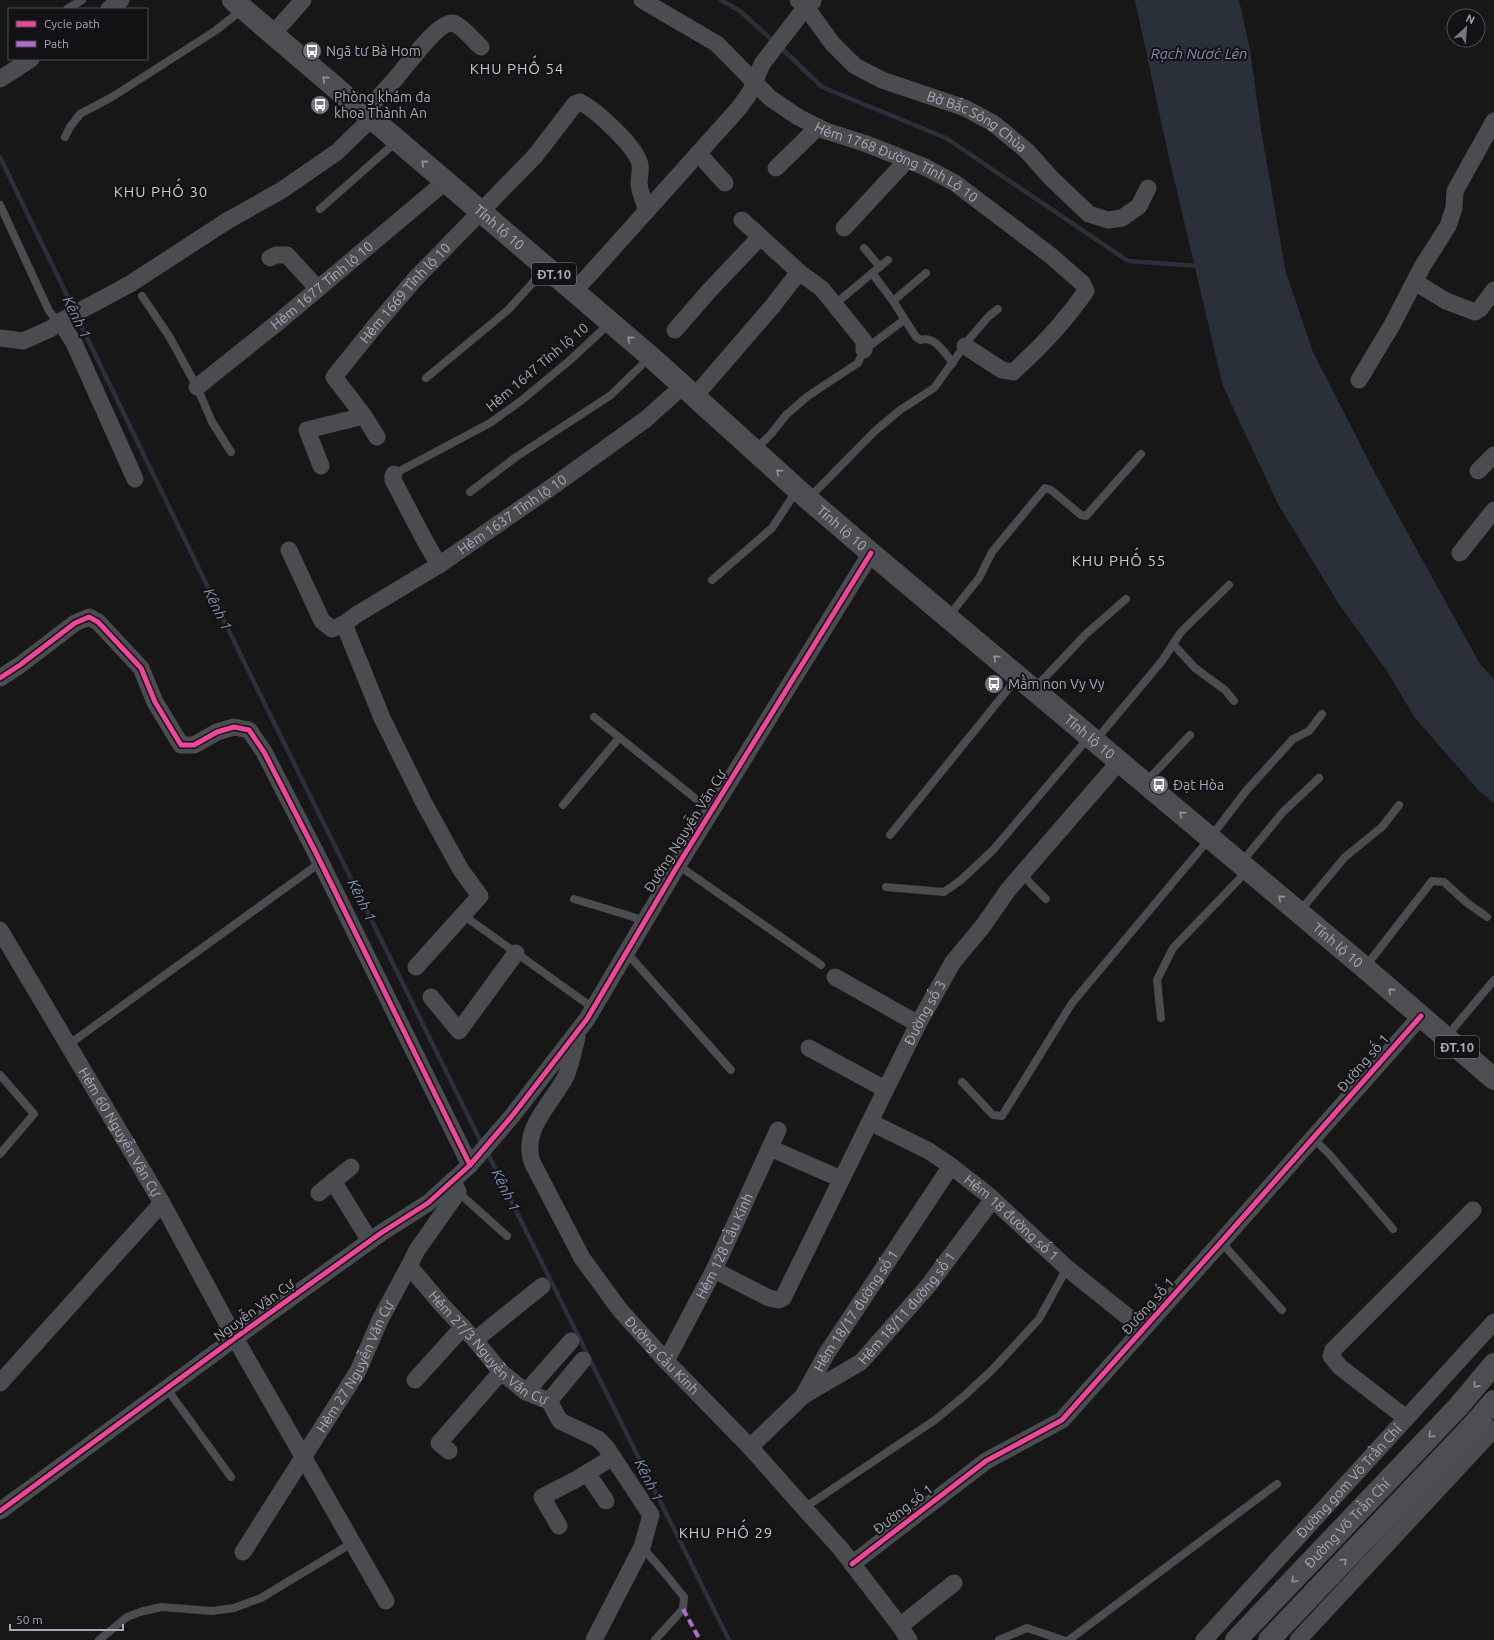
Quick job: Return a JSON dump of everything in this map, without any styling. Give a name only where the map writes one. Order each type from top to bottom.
[{"type":"main road","name":"Tỉnh lộ 10","points":[[242,3],[273,34],[611,322],[871,553],[1299,912],[1494,1079]]},
{"type":"main road","name":"Đường Võ Trần Chí","points":[[1236,1640],[1458,1407],[1494,1364]]},
{"type":"main road","name":"Đường Võ Trần Chí","points":[[1269,1640],[1485,1426],[1494,1401]]},
{"type":"street","points":[[110,8],[121,0]]},
{"type":"street","points":[[273,34],[303,0]]},
{"type":"street","name":"Hẻm 1768 Đường Tỉnh Lộ 10","points":[[642,0],[717,44],[770,98],[798,117],[818,127],[925,167],[955,183],[1050,255],[1082,283],[1086,291],[1078,303],[1039,347],[1013,372],[1002,370],[965,346]]},
{"type":"street","points":[[574,291],[739,108],[752,91],[762,64],[792,25],[806,3]]},
{"type":"street","name":"Bờ Bắc Sông Chùa","points":[[806,3],[832,43],[855,66],[882,80],[964,108],[993,124],[1027,151],[1050,178],[1089,214],[1108,220],[1122,218],[1139,206],[1148,188]]},
{"type":"street","points":[[0,338],[23,341],[50,329],[130,284],[227,221],[282,190],[337,152],[420,48],[446,24],[453,23],[460,27],[482,48]]},
{"type":"street","points":[[0,79],[29,60]]},
{"type":"street","name":"Hẻm 1669 Tỉnh lộ 10","points":[[364,416],[334,377],[415,279],[535,156],[575,104],[580,102],[594,111],[616,131],[636,154],[640,165],[639,186],[647,211]]},
{"type":"street","points":[[1360,380],[1392,325],[1422,267],[1448,226],[1454,208],[1455,191],[1494,121]]},
{"type":"street","points":[[776,168],[818,127]]},
{"type":"street","points":[[698,153],[725,183]]},
{"type":"street","points":[[844,228],[907,160]]},
{"type":"street","name":"Hẻm 1677 Tỉnh lộ 10","points":[[197,387],[318,289],[446,181]]},
{"type":"street","points":[[742,220],[799,272],[822,289],[864,341],[864,350]]},
{"type":"street","points":[[676,330],[708,292],[760,237]]},
{"type":"street","points":[[270,258],[276,255],[287,255],[318,289]]},
{"type":"street","name":"Hẻm 1637 Tỉnh lộ 10","points":[[338,627],[439,565],[556,484],[646,419],[689,391],[771,308],[799,272]]},
{"type":"street","points":[[1415,282],[1446,301],[1475,312],[1480,309],[1494,290]]},
{"type":"street","points":[[60,322],[74,343],[135,479]]},
{"type":"street","points":[[320,466],[307,430],[364,416],[377,437]]},
{"type":"street","points":[[1478,471],[1494,455]]},
{"type":"street","points":[[394,474],[394,480],[439,565]]},
{"type":"street","points":[[1460,553],[1494,510]]},
{"type":"street","points":[[289,550],[322,621],[338,627],[424,803],[461,870],[480,896],[416,968]]},
{"type":"street","name":"Đường Nguyễn Văn Cự","points":[[512,1116],[579,1031],[678,865],[871,553]]},
{"type":"street","points":[[0,678],[20,665],[75,623],[89,618],[98,622],[141,668],[155,702],[181,745],[194,745],[217,732],[234,727],[249,730],[264,752],[321,862],[470,1164]]},
{"type":"street","name":"Đường số 3","points":[[714,1270],[769,1298],[779,1300],[783,1298],[885,1089],[918,1024],[953,962],[983,926],[1008,890],[1119,762]]},
{"type":"street","name":"Hẻm 60 Nguyễn Văn Cự","points":[[0,930],[162,1203],[235,1338],[386,1601]]},
{"type":"street","points":[[431,996],[459,1031],[516,953]]},
{"type":"street","points":[[835,977],[918,1024]]},
{"type":"street","name":"Đường số 1","points":[[852,1564],[986,1461],[1062,1420],[1222,1242],[1421,1016]]},
{"type":"street","name":"Đường Cầu Kinh","points":[[579,1031],[566,1076],[532,1131],[529,1152],[532,1162],[582,1258],[620,1310],[666,1361],[750,1447],[804,1508],[852,1564],[905,1633]]},
{"type":"street","points":[[810,1048],[885,1089]]},
{"type":"street","name":"Nguyễn Văn Cự","points":[[0,1511],[166,1388],[370,1241],[456,1186],[470,1164],[512,1116]]},
{"type":"street","name":"Hẻm 18 đường số 1","points":[[870,1122],[929,1151],[951,1166],[992,1199],[1067,1268],[1143,1330]]},
{"type":"street","name":"Hẻm 128 Cầu Kinh","points":[[666,1361],[714,1270],[778,1130]]},
{"type":"street","points":[[770,1148],[841,1179]]},
{"type":"street","name":"Hẻm 18/17 đường số 1","points":[[750,1447],[803,1396],[827,1353],[951,1166]]},
{"type":"street","points":[[319,1193],[351,1167]]},
{"type":"street","points":[[333,1181],[370,1241]]},
{"type":"street","name":"Hẻm 27 Nguyễn Văn Cự","points":[[243,1552],[358,1371],[380,1320],[410,1266],[417,1250],[456,1186]]},
{"type":"street","name":"Hẻm 18/11 đường số 1","points":[[803,1396],[861,1362],[928,1286],[992,1199]]},
{"type":"street","points":[[0,1383],[162,1203]]},
{"type":"street","points":[[1406,1418],[1340,1367],[1331,1356],[1333,1350],[1473,1210]]},
{"type":"street","name":"Hẻm 27/3 Nguyễn Văn Cự","points":[[410,1266],[442,1305],[475,1340],[500,1372],[526,1392],[549,1401],[560,1421],[598,1439],[613,1457],[651,1514],[642,1547],[594,1640]]},
{"type":"street","points":[[475,1340],[542,1286]]},
{"type":"street","name":"Đường gom Võ Trần Chí","points":[[1204,1640],[1494,1322]]},
{"type":"street","points":[[415,1380],[463,1327]]},
{"type":"street","points":[[526,1392],[571,1341]]},
{"type":"street","points":[[549,1401],[582,1360]]},
{"type":"street","points":[[449,1452],[439,1443],[500,1372]]},
{"type":"street","points":[[1298,1640],[1485,1426]]},
{"type":"street","points":[[559,1526],[542,1497],[613,1457]]},
{"type":"street","points":[[587,1473],[606,1501]]},
{"type":"street","points":[[905,1633],[954,1583]]},
{"type":"lane","points":[[69,8],[82,0]]},
{"type":"lane","points":[[65,137],[70,127],[80,114],[112,97],[215,31],[242,3]]},
{"type":"lane","points":[[320,208],[398,141]]},
{"type":"lane","points":[[0,205],[49,311],[60,322]]},
{"type":"lane","points":[[864,248],[880,267]]},
{"type":"lane","points":[[835,304],[888,260]]},
{"type":"lane","points":[[426,378],[508,310],[547,268]]},
{"type":"lane","points":[[872,273],[893,300],[904,320],[916,337],[921,340],[926,338],[933,340],[953,363]]},
{"type":"lane","points":[[893,300],[926,273]]},
{"type":"lane","points":[[142,296],[169,336],[197,387],[212,422],[231,452]]},
{"type":"lane","points":[[712,580],[772,528],[803,494],[875,430],[900,410],[934,388],[989,316],[998,309]]},
{"type":"lane","points":[[754,450],[771,434],[786,415],[808,396],[858,363],[864,350],[904,320]]},
{"type":"lane","name":"Hẻm 1647 Tỉnh lộ 10","points":[[394,474],[490,423],[522,400],[569,361],[611,322]]},
{"type":"lane","points":[[470,492],[516,457],[611,395],[651,357]]},
{"type":"lane","points":[[948,617],[979,578],[992,552],[1045,488],[1051,490],[1081,515],[1086,516],[1141,454]]},
{"type":"lane","points":[[886,887],[944,892],[961,880],[993,850],[1162,661],[1182,632],[1229,585]]},
{"type":"lane","points":[[890,835],[1026,683],[1126,599]]},
{"type":"lane","points":[[1173,644],[1195,668],[1225,690],[1234,701]]},
{"type":"lane","points":[[962,1082],[993,1115],[1002,1116],[1072,1003],[1210,838],[1246,791],[1293,739],[1309,731],[1322,714]]},
{"type":"lane","points":[[594,717],[711,811]]},
{"type":"lane","points":[[1145,783],[1190,735]]},
{"type":"lane","points":[[563,804],[620,738]]},
{"type":"lane","points":[[1161,1018],[1157,980],[1173,948],[1245,867],[1283,812],[1319,778]]},
{"type":"lane","points":[[1299,912],[1345,857],[1382,827],[1399,806]]},
{"type":"lane","points":[[68,1045],[321,862]]},
{"type":"lane","points":[[678,865],[821,965]]},
{"type":"lane","points":[[1023,873],[1030,883],[1046,899]]},
{"type":"lane","points":[[1364,968],[1432,881],[1444,882],[1466,902],[1487,917]]},
{"type":"lane","points":[[574,899],[644,921]]},
{"type":"lane","points":[[463,915],[593,1008]]},
{"type":"lane","points":[[626,952],[731,1070]]},
{"type":"lane","points":[[1446,1037],[1494,980]]},
{"type":"lane","points":[[0,1075],[34,1114],[0,1154]]},
{"type":"lane","points":[[1313,1138],[1330,1155],[1392,1229]]},
{"type":"lane","points":[[456,1186],[508,1236]]},
{"type":"lane","points":[[1222,1242],[1282,1310]]},
{"type":"lane","points":[[804,1508],[935,1420],[964,1396],[992,1370],[1039,1319],[1067,1268]]},
{"type":"lane","points":[[166,1388],[231,1477]]},
{"type":"lane","points":[[1069,1640],[1277,1484]]},
{"type":"lane","points":[[99,1640],[127,1617],[140,1612],[161,1608],[212,1611],[234,1608],[261,1598],[352,1543]]},
{"type":"lane","points":[[642,1547],[684,1597],[683,1610],[655,1640]]},
{"type":"lane","points":[[999,1640],[1027,1628],[1063,1640]]},
{"type":"water","name":"Rạch Nước Lên","points":[[1135,0],[1239,0],[1250,50],[1262,136],[1286,273],[1313,352],[1379,481],[1480,664],[1494,679],[1494,803],[1479,791],[1415,718],[1387,671],[1339,604],[1278,504],[1223,386],[1167,149]]},
{"type":"waterway","points":[[721,0],[740,11],[774,42]]},
{"type":"waterway","points":[[780,47],[822,87],[946,138],[1128,261],[1199,266]]},
{"type":"waterway","name":"Kênh 1","points":[[0,157],[74,310]]},
{"type":"waterway","name":"Kênh 1","points":[[77,317],[248,670],[482,1144]]},
{"type":"waterway","name":"Kênh 1","points":[[487,1152],[729,1640]]},
{"type":"marked path","points":[[683,1609],[700,1640]]},
{"type":"cycle path","points":[[0,1511],[235,1338],[381,1233],[428,1203],[470,1165],[512,1116],[587,1019],[678,865],[871,553]]},
{"type":"cycle path","points":[[0,678],[20,665],[75,623],[89,617],[98,622],[141,668],[155,702],[181,745],[194,745],[217,732],[234,727],[249,730],[264,752],[317,855],[470,1165]]},
{"type":"cycle path","points":[[852,1564],[986,1461],[1062,1420],[1421,1016]]},
{"type":"place","name":"Ngã tư Bà Hom","points":[[312,51]]},
{"type":"place","name":"Phòng khám đa khoa Thành An","points":[[320,105]]},
{"type":"place","name":"Mầm non Vy Vy","points":[[994,684]]},
{"type":"place","name":"Đạt Hòa","points":[[1159,785]]},
{"type":"district","name":"KHU PHỐ 54","points":[[517,68]]},
{"type":"district","name":"KHU PHỐ 30","points":[[161,191]]},
{"type":"district","name":"KHU PHỐ 55","points":[[1119,560]]},
{"type":"district","name":"KHU PHỐ 29","points":[[726,1532]]}]
